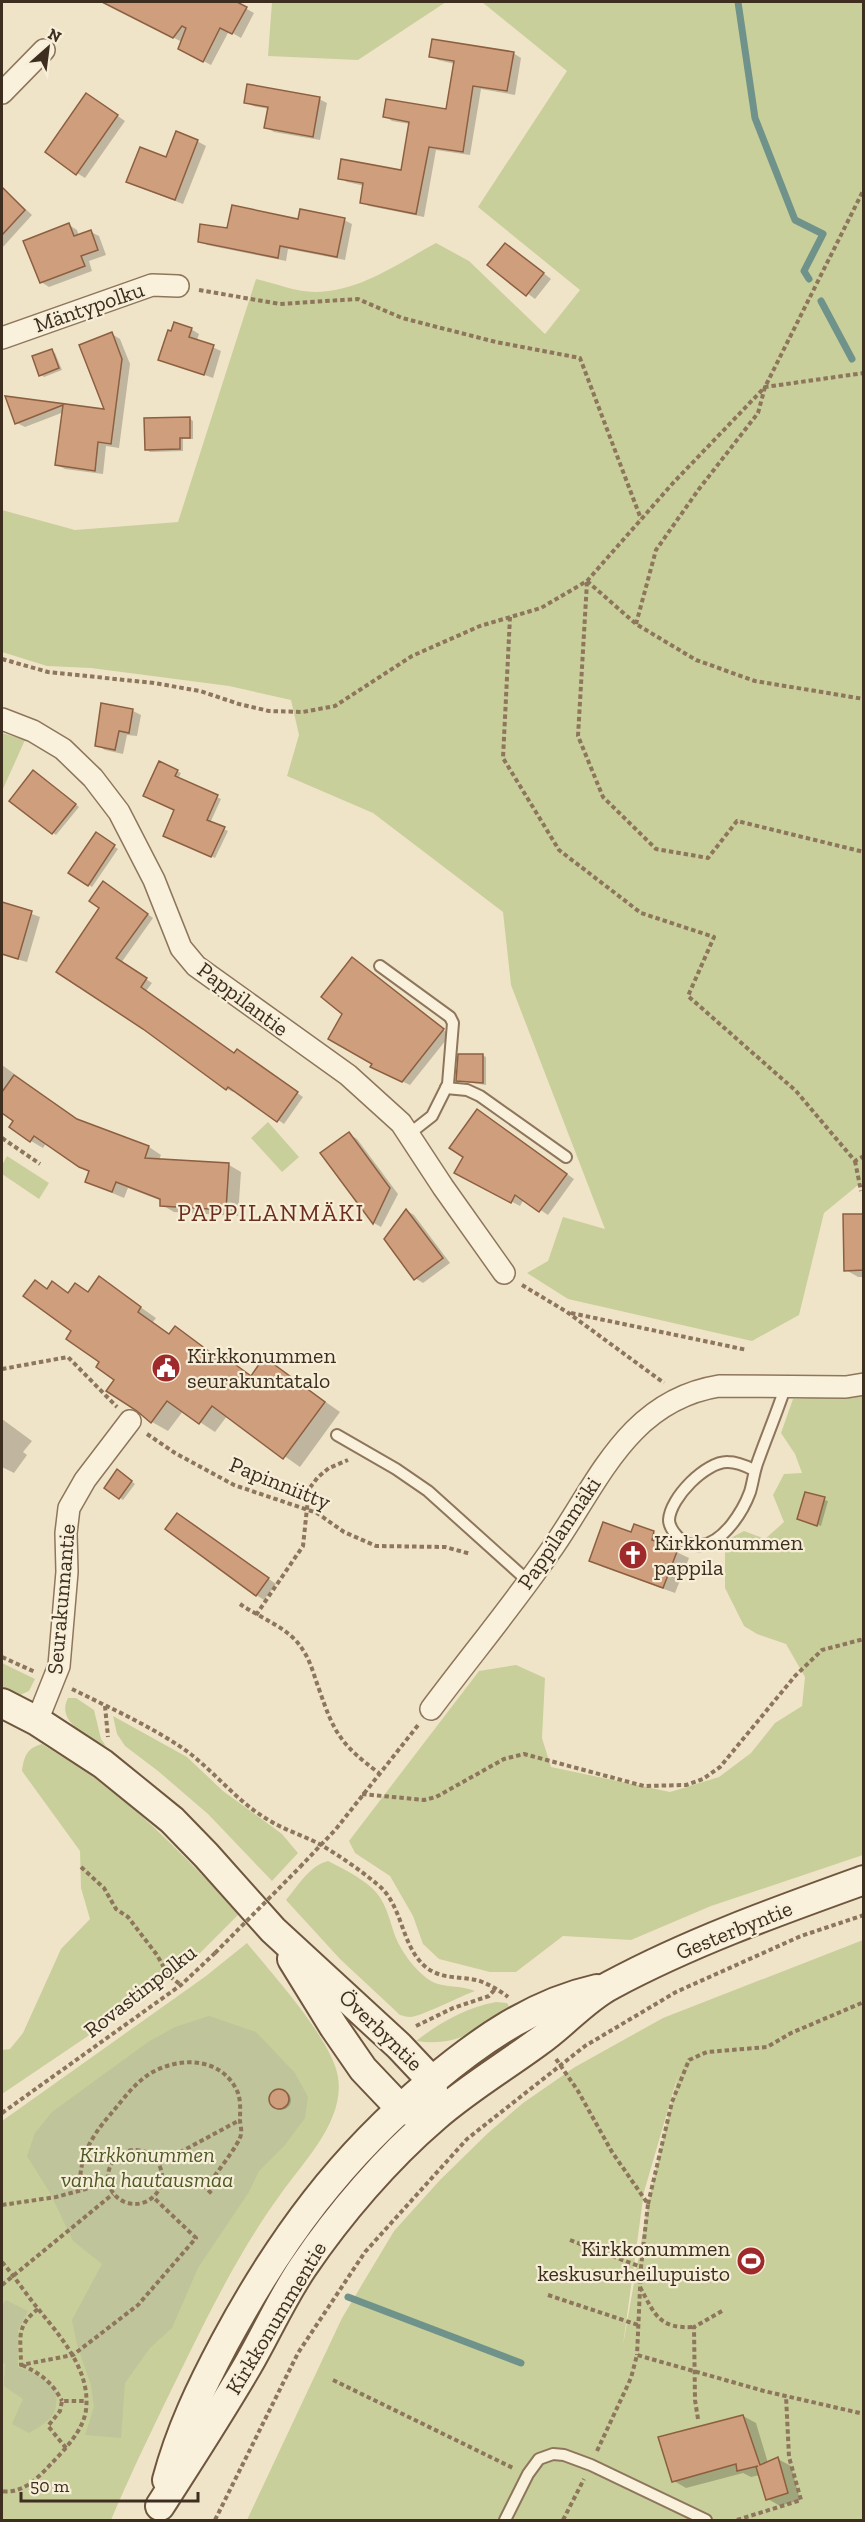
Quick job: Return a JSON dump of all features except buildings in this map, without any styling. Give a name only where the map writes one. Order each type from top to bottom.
[{"type":"street","points":[[2,93],[44,50]]},
{"type":"street","name":"Mäntypolku","points":[[2,338],[152,285],[178,286]]},
{"type":"street","name":"Pappilantie","points":[[2,719],[33,731],[63,749],[93,778],[119,812],[154,880],[181,948],[196,966],[348,1075],[401,1123],[504,1273]]},
{"type":"street","name":"Pappilanmäki","points":[[431,1709],[550,1552],[615,1449],[651,1415],[682,1396],[718,1386],[785,1388],[846,1387],[864,1384]]},
{"type":"street","name":"Seurakunnantie","points":[[37,1721],[59,1666],[67,1572],[66,1533],[69,1508],[85,1480],[130,1420]]},
{"type":"street","name":"Överbyntie","points":[[2,1703],[37,1721],[103,1764],[164,1813],[206,1855],[273,1930],[399,2046],[432,2081],[435,2117],[401,2109],[363,2069],[273,1930]]},
{"type":"street","name":"Gesterbyntie","points":[[435,2117],[490,2074],[539,2041],[608,1986],[675,1953],[773,1913],[864,1880]]},
{"type":"street","name":"Gesterbyntie","points":[[401,2109],[432,2081],[482,2042],[523,2017],[568,1995],[608,1986]]},
{"type":"street","name":"Kirkkonummentie","points":[[157,2513],[177,2442],[197,2397],[251,2295],[297,2223],[327,2185],[401,2109]]},
{"type":"street","name":"Kirkkonummentie","points":[[157,2513],[249,2362],[282,2299],[303,2267],[329,2231],[388,2163],[435,2117]]},
{"type":"lane","points":[[380,966],[450,1017],[453,1023],[450,1068],[446,1088],[432,1116],[409,1134]]},
{"type":"lane","points":[[446,1088],[467,1090],[480,1096],[566,1157]]},
{"type":"lane","points":[[754,1470],[726,1461],[703,1471],[687,1485],[672,1507],[669,1521],[681,1541],[702,1545],[717,1538],[742,1508],[750,1492],[754,1470],[785,1388]]},
{"type":"lane","points":[[338,1435],[428,1491],[528,1581]]},
{"type":"lane","points":[[505,2520],[528,2474],[539,2459],[553,2454],[564,2454],[706,2520]]},
{"type":"path","points":[[636,624],[656,550],[699,489],[758,413],[765,387],[864,189]]},
{"type":"path","points":[[178,286],[280,304],[358,299],[413,321],[496,342],[580,358],[641,519]]},
{"type":"path","points":[[2,659],[48,672],[154,683],[200,691],[269,711],[303,712],[335,706],[412,656],[480,626],[541,608],[587,581],[641,519],[765,387],[864,374]]},
{"type":"path","points":[[587,581],[636,624],[696,660],[755,681],[864,699]]},
{"type":"path","points":[[587,581],[578,736],[603,797],[618,812],[656,849],[708,858],[737,821],[864,852]]},
{"type":"path","points":[[510,617],[503,758],[559,850],[641,913],[714,937],[688,996],[796,1091],[855,1161],[861,1191]]},
{"type":"path","points":[[2,1138],[40,1164]]},
{"type":"path","points":[[855,1161],[864,1156]]},
{"type":"path","points":[[504,1273],[567,1312],[682,1396]]},
{"type":"path","points":[[567,1312],[747,1350]]},
{"type":"path","name":"Papinniitty","points":[[2,1369],[68,1358],[130,1420],[175,1453],[234,1485],[317,1513],[344,1532],[376,1546],[445,1547],[510,1564]]},
{"type":"path","points":[[256,1615],[303,1546],[309,1489],[318,1477],[343,1461],[369,1455]]},
{"type":"path","points":[[240,1604],[285,1632],[304,1651],[332,1725],[340,1739],[355,1755],[379,1773]]},
{"type":"path","points":[[362,1794],[424,1800],[436,1797],[504,1759],[524,1754],[644,1786],[686,1785],[703,1779],[720,1767],[795,1676],[822,1650],[864,1639]]},
{"type":"path","points":[[2,1657],[105,1706],[188,1752],[245,1804],[272,1822],[320,1845],[379,1885],[395,1907],[401,1929],[411,1948],[427,1968],[458,1979],[478,1981],[496,1988],[489,1996],[453,2008],[416,2027],[405,2025]]},
{"type":"path","points":[[105,1706],[105,1723],[109,1740]]},
{"type":"path","points":[[362,1794],[431,1709]]},
{"type":"path","name":"Rovastinpolku","points":[[2,2113],[181,1985],[300,1867],[336,1829],[362,1794]]},
{"type":"path","points":[[81,1868],[104,1888],[116,1909],[128,1917],[168,1975],[181,1985]]},
{"type":"path","points":[[264,1888],[272,1897]]},
{"type":"path","points":[[215,2520],[298,2353],[365,2252],[467,2139],[585,2046],[676,1992],[801,1935],[864,1915]]},
{"type":"path","points":[[563,2520],[631,2378],[637,2355],[641,2267],[648,2204],[672,2103],[688,2060],[707,2052],[767,2047],[792,2033],[864,2002]]},
{"type":"path","points":[[80,2190],[81,2161],[89,2145],[130,2090],[150,2073],[186,2061],[201,2062],[216,2068],[237,2091],[240,2103],[241,2134],[206,2187],[212,2194]]},
{"type":"path","points":[[560,2065],[578,2091],[612,2152],[648,2204]]},
{"type":"path","points":[[160,2163],[240,2120]]},
{"type":"path","points":[[141,2150],[160,2163],[163,2180],[148,2202],[135,2205],[124,2202],[113,2194],[108,2183],[108,2169],[117,2157],[128,2151],[141,2150]]},
{"type":"path","points":[[2,2205],[56,2197],[108,2183]]},
{"type":"path","points":[[2,2285],[113,2194]]},
{"type":"path","points":[[21,2365],[73,2355],[138,2305],[196,2238],[153,2197]]},
{"type":"path","points":[[570,2240],[641,2267]]},
{"type":"path","points":[[2,2262],[73,2355],[82,2376],[86,2401],[86,2412],[66,2448],[25,2487],[14,2493],[2,2491]]},
{"type":"path","points":[[640,2287],[663,2322],[675,2328],[694,2327],[722,2311]]},
{"type":"path","points":[[548,2295],[638,2325]]},
{"type":"path","points":[[21,2365],[21,2327],[26,2319],[38,2309]]},
{"type":"path","points":[[694,2327],[694,2372],[698,2419]]},
{"type":"path","points":[[637,2355],[786,2396],[864,2414]]},
{"type":"path","points":[[21,2365],[42,2375],[55,2387],[62,2401],[60,2411],[48,2426],[66,2448]]},
{"type":"path","points":[[333,2380],[528,2474]]},
{"type":"path","points":[[737,2520],[801,2500],[789,2457],[786,2396]]},
{"type":"path","points":[[62,2401],[86,2401]]},
{"type":"green space","points":[[272,2],[446,2],[358,60],[268,56]]},
{"type":"green space","points":[[482,2],[863,2],[863,1181],[824,1213],[799,1315],[752,1341],[568,1299],[527,1273],[548,1261],[563,1217],[605,1229],[511,985],[503,912],[373,813],[287,776],[299,735],[291,700],[229,686],[91,668],[47,666],[2,652],[2,510],[75,530],[178,522],[256,279],[300,291],[331,291],[363,282],[436,243],[469,261],[545,334],[580,290],[478,207],[567,71]]},
{"type":"green space","points":[[2,733],[25,740],[2,791]]},
{"type":"green space","points":[[268,1122],[299,1157],[282,1172],[251,1138]]},
{"type":"green space","points":[[7,1156],[49,1183],[39,1199],[2,1174],[2,1165]]},
{"type":"green space","points":[[863,1395],[863,1855],[711,1906],[631,1940],[563,1936],[516,1972],[490,1972],[439,1959],[423,1944],[413,1916],[390,1876],[355,1853],[349,1841],[479,1671],[516,1665],[545,1678],[542,1738],[551,1767],[670,1792],[719,1777],[751,1753],[775,1723],[802,1706],[805,1677],[786,1644],[757,1634],[744,1626],[725,1588],[725,1541],[744,1531],[765,1539],[784,1522],[773,1495],[784,1474],[802,1473],[795,1454],[781,1433],[793,1399]]},
{"type":"green space","points":[[2,1663],[35,1679],[29,1691],[20,1695],[2,1686]]},
{"type":"green space","points":[[68,1698],[76,1698],[94,1710],[101,1739],[106,1746],[83,1733],[70,1721],[65,1707]]},
{"type":"green space","points":[[113,1716],[187,1757],[223,1791],[282,1834],[298,1853],[272,1881],[208,1814],[125,1746],[117,1734]]},
{"type":"green space","points":[[42,1744],[88,1773],[129,1805],[239,1914],[195,1958],[128,2009],[2,2094],[2,2050],[10,2049],[23,2033],[61,1949],[90,1919],[81,1888],[80,1851],[22,1771],[27,1753]]},
{"type":"green space","points":[[328,1861],[356,1876],[376,1893],[386,1909],[400,1946],[425,1977],[436,1983],[475,1991],[415,2016],[400,2015],[340,1959],[286,1900],[310,1871]]},
{"type":"green space","name":"Kirkkonummen keskusurheilupuisto","points":[[863,1940],[863,2520],[247,2520],[342,2318],[394,2231],[440,2180],[488,2133],[523,2103],[575,2067],[663,2018]],"holes":[[[678,2075],[648,2204],[623,2345],[644,2192]]]},
{"type":"green space","points":[[247,1943],[300,2007],[325,2044],[338,2077],[339,2093],[329,2125],[321,2140],[266,2214],[230,2275],[207,2317],[111,2520],[2,2520],[2,2121],[206,1976]]},
{"type":"green space","points":[[507,2003],[510,2008],[477,2030],[455,2039],[416,2041],[454,2017],[485,2004]]},
{"type":"green space","name":"Kirkkonummen vanha hautausmaa","points":[[209,2016],[256,2032],[295,2073],[308,2097],[305,2118],[285,2145],[259,2171],[249,2192],[198,2268],[172,2328],[150,2348],[125,2383],[121,2438],[85,2435],[94,2407],[91,2385],[77,2345],[72,2320],[102,2264],[73,2241],[50,2193],[27,2156],[35,2133],[52,2112],[148,2042],[175,2027]]},
{"type":"green space","points":[[6,2300],[28,2311],[18,2330],[18,2367],[34,2373],[55,2387],[56,2404],[52,2416],[29,2433],[12,2424],[23,2399],[4,2386],[2,2306]]},
{"type":"waterway","points":[[738,2],[755,118],[795,220],[823,234],[804,271],[809,279]]},
{"type":"waterway","points":[[821,301],[852,359]]},
{"type":"waterway","points":[[348,2297],[521,2363]]},
{"type":"place","name":"Kirkkonummen seurakuntatalo","points":[[166,1368]]},
{"type":"place","name":"Kirkkonummen pappila","points":[[633,1555]]},
{"type":"place","name":"Kirkkonummen keskusurheilupuisto","points":[[751,2261]]},
{"type":"district","name":"PAPPILANMÄKI","points":[[271,1212]]}]
